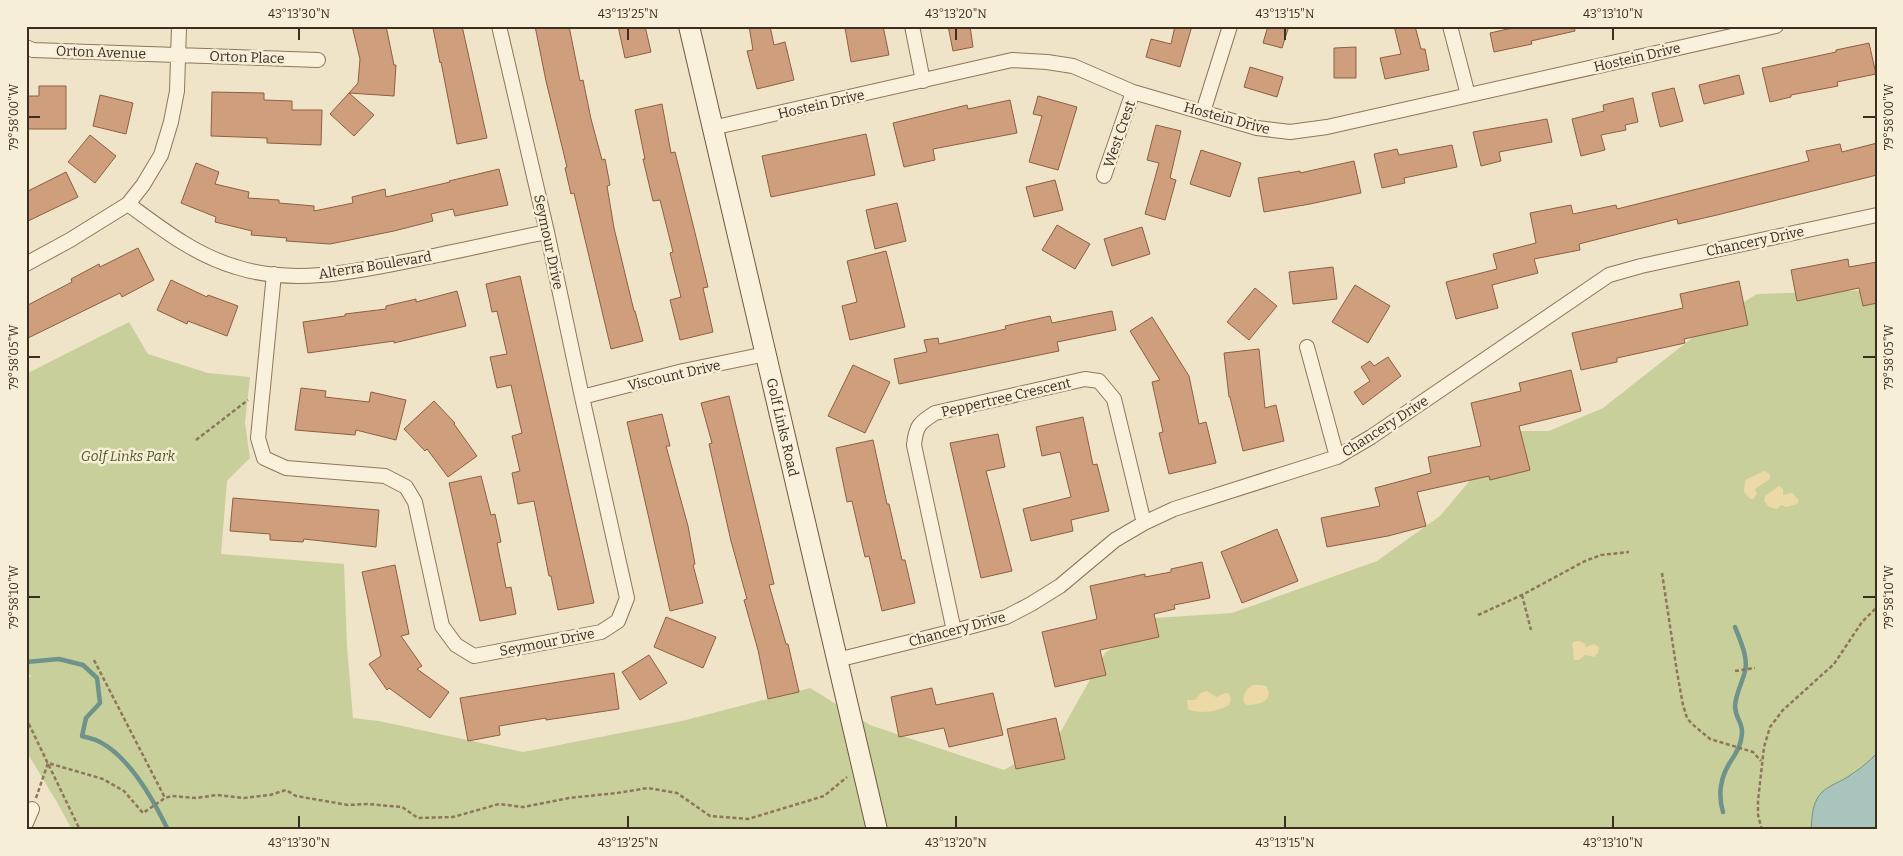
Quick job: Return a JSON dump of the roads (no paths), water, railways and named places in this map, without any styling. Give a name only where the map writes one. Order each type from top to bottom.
[{"type":"main road","name":"Golf Links Road","points":[[689,26],[877,830]]},
{"type":"street","points":[[26,264],[70,240],[128,204],[142,186],[160,155],[171,122],[177,91],[179,26]]},
{"type":"street","name":"Seymour Drive","points":[[274,274],[261,389],[258,438],[264,458],[286,468],[385,476],[406,487],[415,502],[442,626],[456,645],[474,656],[602,632],[618,621],[627,598],[547,232],[499,26]]},
{"type":"street","points":[[912,26],[923,81]]},
{"type":"street","points":[[1203,112],[1230,26]]},
{"type":"street","points":[[1450,26],[1468,95]]},
{"type":"street","name":"Hostein Drive","points":[[712,128],[1012,60],[1073,66],[1133,92],[1257,128],[1290,132],[1327,127],[1766,27]]},
{"type":"street","name":"Orton Avenue","points":[[26,47],[33,50],[177,54]]},
{"type":"street","name":"Orton Place","points":[[177,54],[318,60]]},
{"type":"street","name":"West Crest","points":[[1104,176],[1133,92]]},
{"type":"street","name":"Alterra Boulevard","points":[[128,204],[188,248],[236,268],[274,274],[319,276],[380,267],[547,232]]},
{"type":"street","name":"Chancery Drive","points":[[837,660],[1006,616],[1032,604],[1060,586],[1115,540],[1144,523],[1174,509],[1337,457],[1371,437],[1609,275],[1641,266],[1877,214]]},
{"type":"street","points":[[1307,347],[1337,457]]},
{"type":"street","name":"Viscount Drive","points":[[582,397],[683,371],[766,354]]},
{"type":"street","name":"Peppertree Crescent","points":[[954,631],[914,445],[916,431],[921,421],[935,413],[1085,378],[1099,382],[1114,399],[1144,523]]},
{"type":"street","points":[[26,823],[32,809]]},
{"type":"water","points":[[1877,753],[1877,830],[1811,830],[1813,810],[1819,795],[1858,770]]},
{"type":"waterway","points":[[1723,812],[1720,793],[1722,781],[1739,747],[1742,734],[1735,703],[1746,669],[1746,663],[1744,650],[1735,627]]},
{"type":"waterway","points":[[26,662],[59,659],[83,665],[97,678],[100,703],[86,718],[82,736],[100,742],[121,758],[148,793],[168,830]]},
{"type":"park label","name":"Golf Links Park","points":[[128,456]]}]
